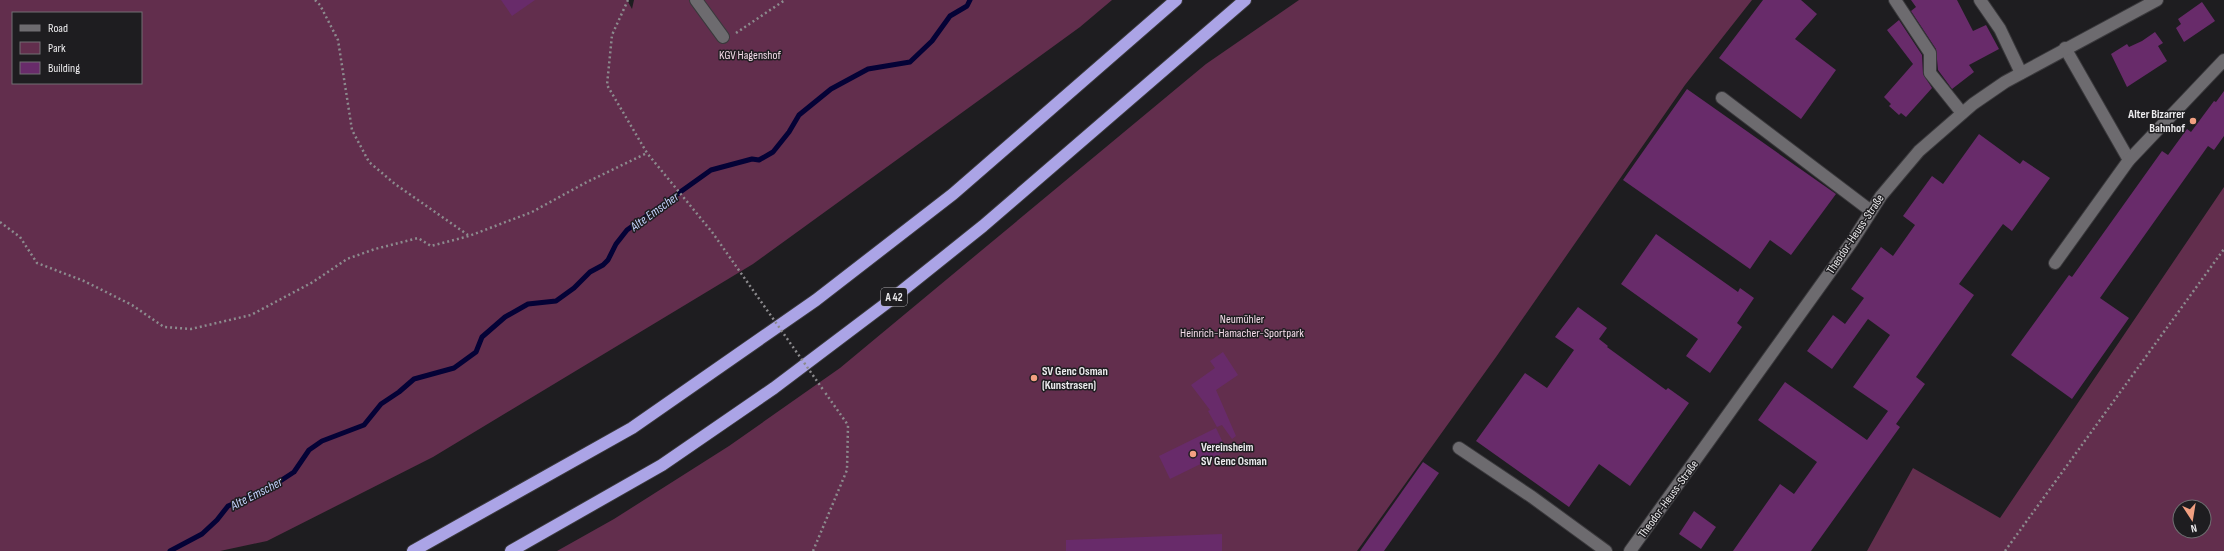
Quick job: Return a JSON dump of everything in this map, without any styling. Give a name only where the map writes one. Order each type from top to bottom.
[{"type":"highway","points":[[413,551],[632,428],[816,300],[953,194],[1176,0]]},
{"type":"highway","name":"A 42","points":[[511,551],[662,465],[780,383],[888,302],[983,226],[1245,0]]},
{"type":"street","points":[[696,0],[723,37]]},
{"type":"street","points":[[1895,0],[1930,53],[1930,73],[1962,113]]},
{"type":"street","points":[[1980,0],[2000,29],[2021,73]]},
{"type":"street","name":"Theodor-Heuss-Straße","points":[[1630,551],[1847,249],[1881,196],[1919,151],[1962,113],[1999,86],[2065,48],[2157,0]]},
{"type":"street","points":[[2065,48],[2129,160]]},
{"type":"street","points":[[2056,263],[2129,160],[2224,60]]},
{"type":"street","points":[[1722,98],[1871,211]]},
{"type":"street","points":[[1459,448],[1532,497],[1606,551]]},
{"type":"path","points":[[315,0],[320,5],[338,40],[352,130],[369,162],[395,184],[469,236]]},
{"type":"path","points":[[628,0],[612,35],[607,86],[647,154],[667,175],[712,232],[848,425],[847,470],[813,551]]},
{"type":"path","points":[[723,37],[726,41],[785,0]]},
{"type":"path","points":[[0,222],[20,237],[37,263],[84,281],[132,305],[164,327],[191,329],[251,315],[313,282],[347,260],[375,249],[418,238],[431,246],[469,236],[532,212],[585,183],[647,154]]},
{"type":"path","points":[[2005,551],[2224,249]]},
{"type":"green space","name":"KGV Hagenshof","points":[[0,0],[627,0],[632,9],[634,0],[1112,0],[1080,27],[753,264],[433,457],[267,541],[220,551],[0,551]]},
{"type":"green space","name":"Neumühler Heinrich-Hamacher-Sportpark","points":[[1299,0],[1752,0],[1685,85],[1496,357],[1357,551],[557,551],[614,519],[729,446],[840,368],[1206,64]]},
{"type":"green space","points":[[2224,187],[2224,551],[1867,551],[1913,468],[2000,518]]},
{"type":"building","points":[[501,0],[535,0],[512,16]]},
{"type":"building","points":[[1763,0],[1801,0],[1817,14],[1795,39],[1836,70],[1801,119],[1719,58]]},
{"type":"building","points":[[1911,0],[1957,0],[1973,31],[1986,25],[1999,49],[1969,65],[1974,72],[1952,89],[1938,70],[1936,49],[1911,11],[1916,7]]},
{"type":"building","points":[[2202,2],[2215,21],[2184,42],[2176,28],[2181,24],[2178,19]]},
{"type":"building","points":[[1899,20],[1922,55],[1923,74],[1932,88],[1906,117],[1901,113],[1899,115],[1889,106],[1891,104],[1884,97],[1913,64],[1887,30]]},
{"type":"building","points":[[2155,32],[2163,43],[2158,46],[2167,61],[2127,87],[2111,54],[2127,44],[2129,47],[2142,41]]},
{"type":"building","points":[[1687,89],[1836,194],[1791,255],[1770,240],[1750,269],[1623,180]]},
{"type":"building","points":[[2224,91],[2224,136],[2214,150],[2208,146],[2100,298],[2129,318],[2072,399],[2011,355],[2069,275],[2072,277],[2162,151],[2168,155],[2187,129],[2191,132],[2214,101],[2216,102]]},
{"type":"building","points":[[1979,134],[2020,164],[2023,160],[2050,178],[2012,231],[2003,224],[1959,284],[1974,295],[1916,377],[1925,384],[1896,424],[1900,427],[1811,551],[1733,551],[1780,484],[1794,494],[1817,462],[1758,420],[1785,382],[1867,440],[1888,411],[1853,387],[1890,335],[1868,319],[1832,369],[1807,351],[1833,315],[1845,324],[1864,298],[1851,289],[1881,247],[1893,256],[1915,225],[1903,216],[1932,176],[1943,184]]},
{"type":"building","points":[[1656,234],[1738,292],[1740,288],[1754,298],[1737,323],[1742,327],[1710,373],[1686,356],[1698,339],[1621,284]]},
{"type":"building","points":[[1578,307],[1607,328],[1599,339],[1608,346],[1607,347],[1666,390],[1668,388],[1689,403],[1630,486],[1599,464],[1569,507],[1476,441],[1525,373],[1547,388],[1574,350],[1555,337]]},
{"type":"building","points":[[1223,352],[1238,375],[1216,390],[1236,436],[1232,439],[1222,425],[1217,427],[1208,411],[1210,410],[1191,385],[1215,368],[1210,361]]},
{"type":"building","name":"Vereinsheim SV Genc Osman","points":[[1216,428],[1227,451],[1170,479],[1159,456]]},
{"type":"building","points":[[1423,462],[1439,473],[1384,551],[1360,551]]},
{"type":"building","points":[[1694,511],[1716,527],[1701,549],[1679,534]]},
{"type":"building","points":[[1222,534],[1222,551],[1066,551],[1066,540]]},
{"type":"waterway","name":"Alte Emscher","points":[[170,551],[202,534],[217,520],[228,506],[268,489],[294,472],[309,450],[322,441],[364,425],[381,404],[399,392],[414,379],[454,368],[476,352],[482,337],[505,317],[528,304],[556,301],[574,288],[590,272],[603,265],[608,260],[616,244],[627,230],[711,170],[752,159],[759,160],[773,152],[789,132],[799,115],[831,89],[868,69],[910,62],[932,41],[950,16],[967,6],[970,0]]},
{"type":"place","name":"Alter Bizarrer Bahnhof","points":[[2193,121]]},
{"type":"place","name":"SV Genc Osman (Kunstrasen)","points":[[1034,378]]},
{"type":"place","name":"Vereinsheim SV Genc Osman","points":[[1193,454]]}]
